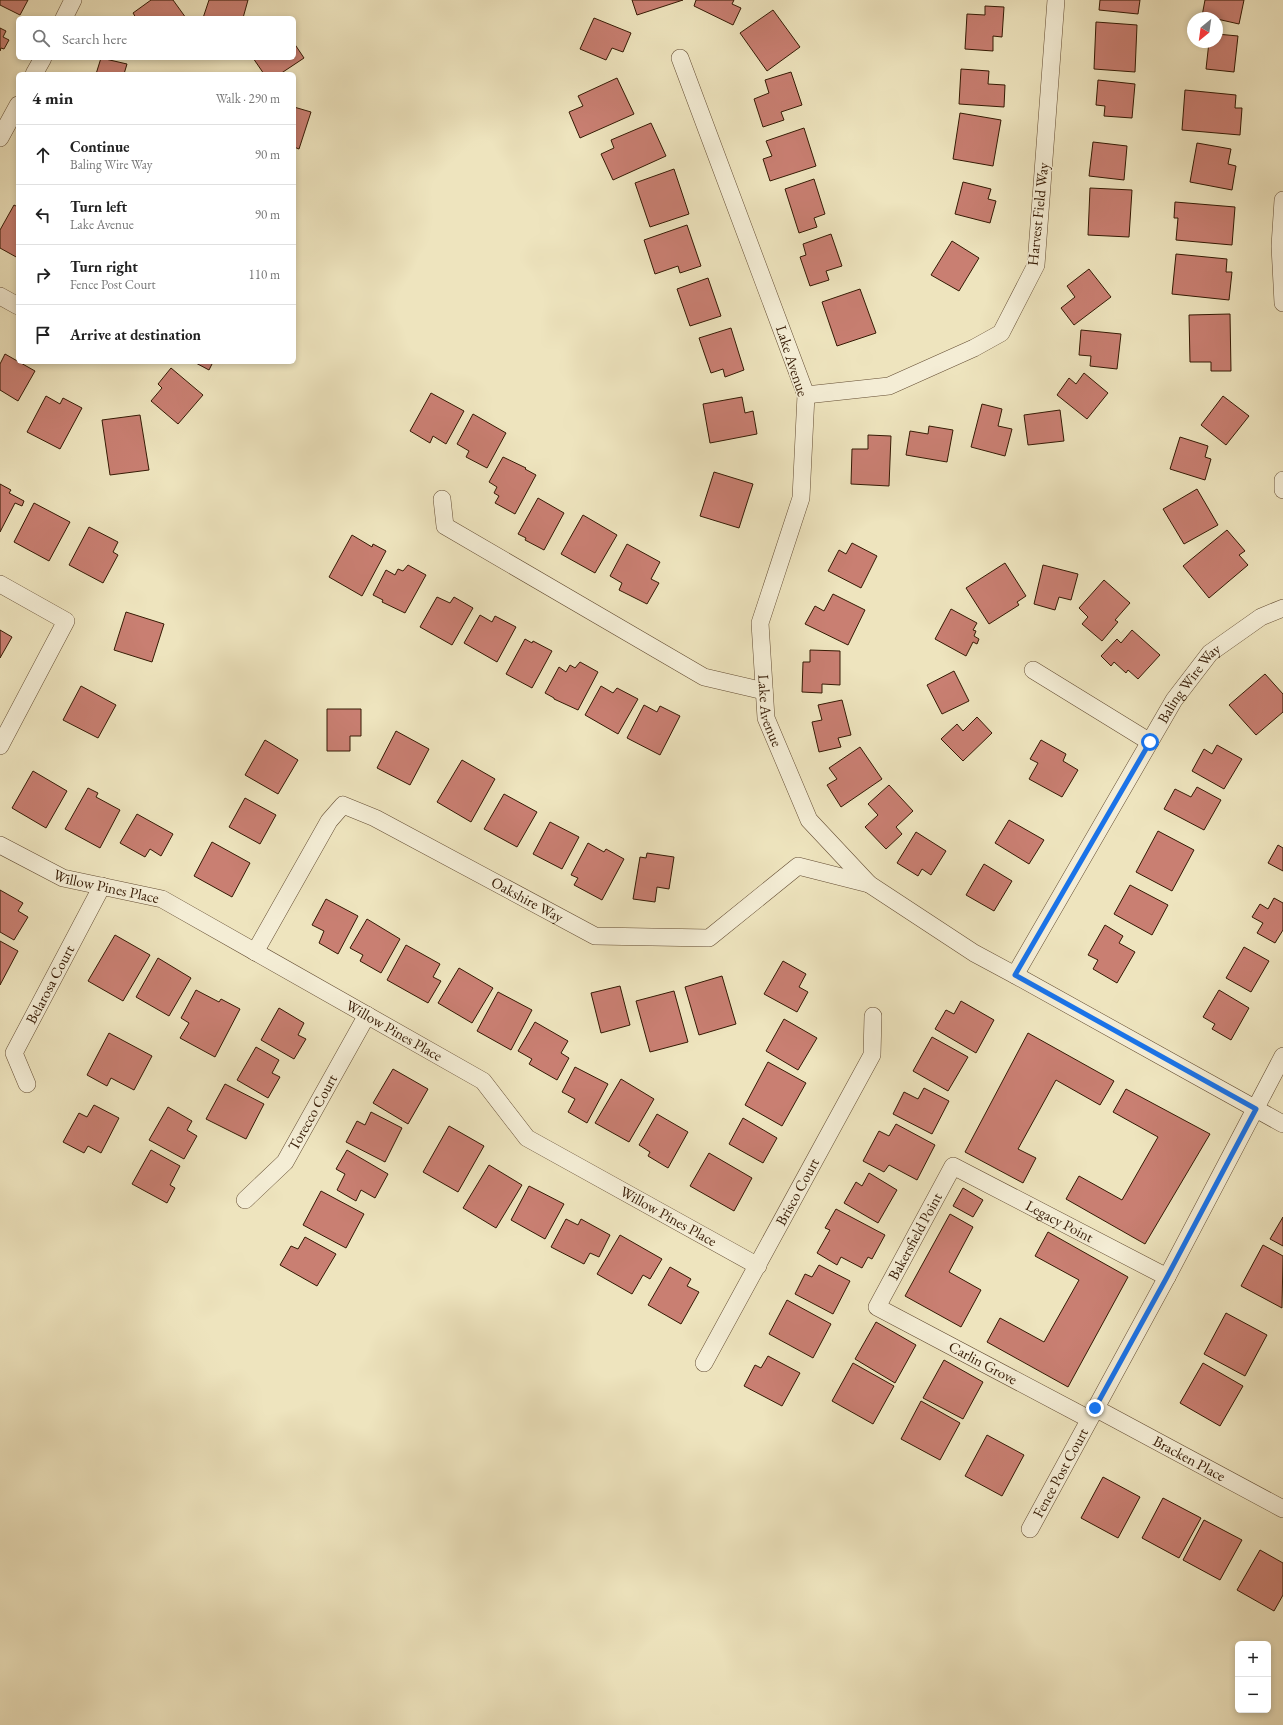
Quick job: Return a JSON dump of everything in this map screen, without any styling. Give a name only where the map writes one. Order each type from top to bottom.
[{"type":"street","points":[[65,16],[73,0]]},
{"type":"street","name":"Harvest Field Way","points":[[806,395],[889,386],[974,348],[1001,333],[1036,266],[1056,0]]},
{"type":"street","name":"Lake Avenue","points":[[680,58],[806,395],[801,498],[760,622],[766,718],[809,820],[869,884],[974,954],[1015,975],[1283,1124]]},
{"type":"street","points":[[35,72],[42,60]]},
{"type":"street","points":[[0,138],[16,108]]},
{"type":"street","points":[[1283,200],[1280,246],[1283,303]]},
{"type":"street","points":[[0,296],[16,305]]},
{"type":"street","points":[[1283,480],[1283,490]]},
{"type":"street","points":[[442,499],[445,526],[704,677],[764,690]]},
{"type":"street","points":[[0,584],[66,621],[0,746]]},
{"type":"street","name":"Baling Wire Way","points":[[1015,975],[1174,700],[1210,653],[1261,617],[1283,608]]},
{"type":"street","points":[[1033,670],[1150,742]]},
{"type":"street","name":"Oakshire Way","points":[[255,952],[329,821],[343,805],[376,818],[595,936],[709,938],[798,866],[869,884]]},
{"type":"street","name":"Willow Pines Place","points":[[0,845],[63,878],[162,899],[483,1081],[526,1138],[758,1266]]},
{"type":"street","name":"Belarosa Court","points":[[27,1084],[14,1053],[102,886]]},
{"type":"street","name":"Torecco Court","points":[[245,1200],[285,1162],[367,1015]]},
{"type":"street","name":"Brisco Court","points":[[704,1363],[872,1055],[873,1016]]},
{"type":"street","name":"Fence Post Court","points":[[1030,1528],[1167,1277],[1283,1056]]},
{"type":"street","name":"Legacy Point","points":[[953,1166],[1167,1277]]},
{"type":"street","name":"Bakersfield Point","points":[[877,1307],[953,1166]]},
{"type":"street","name":"Carlin Grove","points":[[877,1307],[1092,1414]]},
{"type":"street","name":"Bracken Place","points":[[1092,1414],[1283,1508]]},
{"type":"building","points":[[0,0],[28,0],[20,15],[0,5]]},
{"type":"building","points":[[151,0],[173,0],[185,16],[135,16],[133,13]]},
{"type":"building","points":[[209,0],[248,0],[244,16],[204,16]]},
{"type":"building","points":[[632,0],[683,0],[637,15]]},
{"type":"building","points":[[696,0],[734,0],[732,4],[741,8],[733,25],[694,6]]},
{"type":"building","points":[[1100,0],[1140,0],[1138,14],[1099,10]]},
{"type":"building","points":[[1205,0],[1244,0],[1239,24],[1223,20],[1223,12],[1203,12]]},
{"type":"building","points":[[985,6],[1004,7],[1002,37],[993,36],[993,51],[965,49],[967,14],[985,15]]},
{"type":"building","points":[[773,10],[800,47],[767,71],[740,33]]},
{"type":"building","points":[[594,18],[631,33],[623,52],[612,48],[606,60],[580,49]]},
{"type":"building","points":[[1096,22],[1137,25],[1135,72],[1094,69]]},
{"type":"building","points":[[0,28],[6,31],[3,37],[9,40],[4,49],[1,48],[0,51]]},
{"type":"building","points":[[1223,35],[1238,36],[1234,72],[1206,69],[1208,48],[1223,48]]},
{"type":"building","points":[[296,46],[304,58],[283,72],[263,72],[254,60],[296,60]]},
{"type":"building","points":[[100,60],[110,60],[127,64],[125,72],[97,72]]},
{"type":"building","points":[[961,69],[989,71],[988,84],[1005,85],[1004,107],[959,104]]},
{"type":"building","points":[[791,72],[802,105],[781,112],[784,120],[763,127],[754,99],[769,93],[765,80]]},
{"type":"building","points":[[617,78],[634,114],[580,138],[569,112],[583,106],[578,96]]},
{"type":"building","points":[[1098,80],[1135,84],[1132,118],[1104,116],[1105,106],[1096,105]]},
{"type":"building","points":[[1185,90],[1236,95],[1235,108],[1242,108],[1240,135],[1182,130]]},
{"type":"building","points":[[296,108],[311,112],[299,149],[296,148]]},
{"type":"building","points":[[960,113],[1001,120],[993,166],[953,159]]},
{"type":"building","points":[[651,123],[666,156],[613,180],[601,154],[614,148],[611,140]]},
{"type":"building","points":[[804,128],[816,166],[770,181],[763,159],[772,156],[766,141]]},
{"type":"building","points":[[1093,142],[1127,146],[1124,180],[1089,176]]},
{"type":"building","points":[[1197,143],[1231,149],[1228,164],[1236,166],[1232,190],[1190,182]]},
{"type":"building","points":[[674,169],[689,214],[650,227],[635,183]]},
{"type":"building","points":[[814,179],[825,214],[814,218],[817,227],[799,233],[785,189]]},
{"type":"building","points":[[963,182],[991,189],[988,199],[996,201],[990,223],[955,214]]},
{"type":"building","points":[[1090,188],[1132,190],[1129,237],[1088,235]]},
{"type":"building","points":[[1175,202],[1235,207],[1232,245],[1176,240],[1178,218],[1174,218]]},
{"type":"building","points":[[14,205],[16,206],[16,257],[0,248],[0,230]]},
{"type":"building","points":[[687,225],[701,266],[680,273],[678,266],[655,274],[644,240]]},
{"type":"building","points":[[831,234],[842,266],[826,271],[829,280],[810,286],[800,257],[806,255],[803,244]]},
{"type":"building","points":[[952,241],[979,258],[959,291],[931,275]]},
{"type":"building","points":[[1176,254],[1227,259],[1226,272],[1232,272],[1229,300],[1172,294]]},
{"type":"building","points":[[1089,269],[1111,297],[1074,325],[1061,308],[1075,297],[1067,286]]},
{"type":"building","points":[[708,278],[721,316],[690,326],[677,289]]},
{"type":"building","points":[[860,289],[876,333],[837,346],[822,302]]},
{"type":"building","points":[[1230,314],[1231,371],[1211,371],[1211,362],[1190,362],[1189,315]]},
{"type":"building","points":[[731,328],[744,370],[725,377],[723,369],[711,373],[699,338]]},
{"type":"building","points":[[1081,330],[1121,334],[1117,369],[1090,366],[1091,356],[1079,355]]},
{"type":"building","points":[[5,354],[16,360],[16,364],[23,364],[35,371],[18,401],[0,390],[0,364]]},
{"type":"building","points":[[198,364],[212,364],[209,370]]},
{"type":"building","points":[[171,368],[203,395],[178,424],[151,401],[162,388],[158,384]]},
{"type":"building","points":[[1084,373],[1108,393],[1087,419],[1057,395],[1069,378],[1076,384]]},
{"type":"building","points":[[431,393],[464,411],[446,444],[433,436],[430,443],[410,431]]},
{"type":"building","points":[[46,396],[60,404],[63,398],[82,408],[60,449],[27,432]]},
{"type":"building","points":[[1223,396],[1249,416],[1226,445],[1201,425]]},
{"type":"building","points":[[742,397],[745,413],[753,411],[757,434],[710,443],[703,404]]},
{"type":"building","points":[[982,404],[1002,409],[998,426],[1012,429],[1005,456],[971,447]]},
{"type":"building","points":[[1060,410],[1064,441],[1028,445],[1024,415]]},
{"type":"building","points":[[473,414],[506,433],[487,468],[466,457],[469,451],[457,444]]},
{"type":"building","points":[[140,415],[149,470],[110,475],[102,420]]},
{"type":"building","points":[[929,426],[953,430],[947,462],[906,455],[910,431],[928,434]]},
{"type":"building","points":[[868,435],[891,436],[889,486],[851,484],[852,449],[868,449]]},
{"type":"building","points":[[1180,437],[1208,446],[1205,457],[1211,459],[1205,480],[1170,469]]},
{"type":"building","points":[[503,457],[526,468],[525,469],[536,475],[515,514],[495,503],[499,496],[494,493],[497,487],[489,482]]},
{"type":"building","points":[[714,472],[753,484],[739,528],[700,516]]},
{"type":"building","points":[[0,484],[11,490],[9,493],[24,501],[22,506],[15,503],[0,532]]},
{"type":"building","points":[[1197,489],[1218,525],[1184,544],[1163,509]]},
{"type":"building","points":[[538,498],[564,513],[544,550],[525,540],[526,538],[518,534]]},
{"type":"building","points":[[34,503],[70,522],[49,561],[14,542]]},
{"type":"building","points":[[583,515],[617,535],[595,573],[561,554]]},
{"type":"building","points":[[89,527],[118,542],[113,552],[118,555],[103,583],[69,565]]},
{"type":"building","points":[[1227,530],[1245,551],[1239,555],[1248,565],[1209,598],[1183,566]]},
{"type":"building","points":[[352,535],[372,547],[373,544],[386,551],[362,596],[329,577]]},
{"type":"building","points":[[852,543],[877,556],[861,588],[828,571],[839,550],[846,554]]},
{"type":"building","points":[[627,544],[660,562],[651,579],[659,583],[647,604],[619,590],[622,583],[610,576]]},
{"type":"building","points":[[1005,563],[1026,596],[1017,602],[1019,605],[989,624],[966,588]]},
{"type":"building","points":[[408,565],[426,575],[405,613],[382,602],[383,600],[373,595],[386,570],[395,575],[398,569],[403,571]]},
{"type":"building","points":[[1043,565],[1078,574],[1071,600],[1059,597],[1055,610],[1034,604]]},
{"type":"building","points":[[1104,580],[1130,603],[1115,620],[1118,622],[1102,641],[1082,624],[1088,617],[1079,608]]},
{"type":"building","points":[[833,594],[865,610],[848,645],[805,624],[815,606],[824,611]]},
{"type":"building","points":[[437,597],[450,603],[454,597],[473,608],[452,645],[420,627]]},
{"type":"building","points":[[951,609],[977,623],[973,630],[976,631],[974,636],[979,639],[977,644],[973,642],[966,656],[935,639]]},
{"type":"building","points":[[126,612],[164,624],[152,662],[114,650]]},
{"type":"building","points":[[480,615],[492,622],[495,616],[516,627],[497,662],[464,643]]},
{"type":"building","points":[[0,630],[12,637],[0,658]]},
{"type":"building","points":[[1132,630],[1160,655],[1138,679],[1128,670],[1126,673],[1114,662],[1111,666],[1101,656],[1117,639],[1121,643]]},
{"type":"building","points":[[525,639],[532,643],[533,641],[552,651],[532,688],[506,674]]},
{"type":"building","points":[[810,650],[840,651],[840,685],[822,684],[822,693],[802,692],[803,662],[810,662]]},
{"type":"building","points":[[580,662],[598,672],[578,710],[554,699],[545,693],[559,667],[566,672],[570,665],[575,668]]},
{"type":"building","points":[[954,671],[969,701],[942,714],[927,685]]},
{"type":"building","points":[[1265,674],[1283,694],[1283,712],[1256,735],[1229,705]]},
{"type":"building","points":[[81,686],[116,705],[98,738],[63,720]]},
{"type":"building","points":[[601,686],[613,693],[617,688],[638,699],[618,734],[585,715]]},
{"type":"building","points":[[842,700],[851,735],[838,738],[841,747],[819,752],[812,722],[822,720],[818,705]]},
{"type":"building","points":[[644,705],[657,712],[660,706],[680,716],[660,755],[627,738]]},
{"type":"building","points":[[327,709],[361,709],[361,736],[350,736],[350,751],[327,751]]},
{"type":"building","points":[[977,717],[992,733],[963,761],[941,739],[957,724],[963,731]]},
{"type":"building","points":[[396,731],[429,749],[410,785],[377,768]]},
{"type":"building","points":[[265,740],[298,760],[278,794],[245,775]]},
{"type":"building","points":[[1041,740],[1066,754],[1063,761],[1078,770],[1062,797],[1029,779],[1038,763],[1030,759]]},
{"type":"building","points":[[1217,745],[1242,759],[1224,789],[1192,771],[1204,749],[1212,754]]},
{"type":"building","points":[[860,747],[882,779],[841,807],[827,785],[837,779],[829,768]]},
{"type":"building","points":[[462,760],[495,779],[471,822],[437,802]]},
{"type":"building","points":[[33,771],[67,791],[46,828],[12,808]]},
{"type":"building","points":[[889,785],[913,811],[896,827],[902,834],[886,849],[865,827],[878,815],[868,804]]},
{"type":"building","points":[[1197,787],[1221,800],[1204,830],[1164,809],[1175,789],[1191,797]]},
{"type":"building","points":[[88,788],[98,793],[96,797],[120,810],[100,848],[65,829]]},
{"type":"building","points":[[504,794],[537,812],[517,847],[484,829]]},
{"type":"building","points":[[245,798],[276,815],[260,844],[229,827]]},
{"type":"building","points":[[137,814],[173,834],[161,856],[150,849],[145,857],[120,843]]},
{"type":"building","points":[[1009,820],[1044,840],[1029,864],[995,843]]},
{"type":"building","points":[[550,822],[579,837],[562,869],[533,854]]},
{"type":"building","points":[[1158,831],[1194,850],[1172,891],[1136,872]]},
{"type":"building","points":[[916,832],[946,851],[931,875],[922,869],[918,876],[897,863]]},
{"type":"building","points":[[212,842],[250,863],[232,897],[194,876]]},
{"type":"building","points":[[588,843],[604,852],[606,849],[624,859],[602,900],[574,885],[578,878],[571,875]]},
{"type":"building","points":[[1278,845],[1283,848],[1283,871],[1268,863]]},
{"type":"building","points":[[647,853],[674,857],[669,889],[657,887],[655,902],[633,899],[640,857],[646,858]]},
{"type":"building","points":[[984,864],[1012,881],[994,911],[966,895]]},
{"type":"building","points":[[1130,885],[1168,905],[1152,935],[1114,914]]},
{"type":"building","points":[[0,890],[23,903],[18,911],[28,917],[14,940],[0,932]]},
{"type":"building","points":[[1274,898],[1283,903],[1283,930],[1275,943],[1257,933],[1263,923],[1252,917],[1260,904],[1268,909]]},
{"type":"building","points":[[326,899],[358,916],[338,954],[319,943],[324,931],[312,925]]},
{"type":"building","points":[[367,919],[400,939],[381,973],[360,961],[363,955],[350,948]]},
{"type":"building","points":[[1105,925],[1123,936],[1119,943],[1135,952],[1117,983],[1093,969],[1098,960],[1088,955]]},
{"type":"building","points":[[115,935],[150,955],[123,1001],[88,981]]},
{"type":"building","points":[[0,941],[18,951],[0,985]]},
{"type":"building","points":[[406,945],[440,964],[433,977],[441,981],[428,1003],[387,980]]},
{"type":"building","points":[[1244,947],[1269,961],[1251,992],[1226,978]]},
{"type":"building","points":[[158,958],[191,978],[169,1016],[136,997]]},
{"type":"building","points":[[783,961],[806,974],[799,987],[808,992],[797,1012],[764,994]]},
{"type":"building","points":[[459,968],[493,988],[472,1023],[438,1003]]},
{"type":"building","points":[[722,976],[736,1024],[699,1035],[685,987]]},
{"type":"building","points":[[620,986],[630,1025],[601,1033],[591,993]]},
{"type":"building","points":[[196,990],[219,1002],[221,999],[240,1009],[215,1057],[180,1038],[189,1023],[181,1018]]},
{"type":"building","points":[[1219,990],[1249,1008],[1231,1040],[1212,1029],[1215,1024],[1203,1017]]},
{"type":"building","points":[[674,991],[688,1042],[650,1052],[636,1001]]},
{"type":"building","points":[[498,992],[532,1010],[511,1050],[477,1031]]},
{"type":"building","points":[[961,1001],[994,1020],[976,1053],[935,1029],[946,1010],[954,1014]]},
{"type":"building","points":[[279,1008],[304,1023],[298,1035],[306,1039],[294,1059],[261,1040]]},
{"type":"building","points":[[784,1019],[817,1038],[798,1070],[766,1051]]},
{"type":"building","points":[[535,1022],[568,1041],[561,1053],[569,1058],[557,1080],[529,1064],[532,1059],[518,1051]]},
{"type":"building","points":[[109,1033],[152,1056],[134,1090],[111,1078],[107,1086],[87,1075]]},
{"type":"building","points":[[1028,1033],[1114,1081],[1100,1105],[1056,1080],[1018,1149],[1036,1158],[1023,1183],[965,1152]]},
{"type":"building","points":[[932,1037],[968,1057],[948,1091],[913,1071]]},
{"type":"building","points":[[256,1047],[279,1060],[272,1073],[280,1077],[268,1098],[237,1080]]},
{"type":"building","points":[[768,1062],[806,1083],[782,1126],[745,1105]]},
{"type":"building","points":[[575,1067],[608,1084],[587,1123],[568,1112],[575,1099],[562,1092]]},
{"type":"building","points":[[393,1069],[428,1089],[408,1124],[373,1103]]},
{"type":"building","points":[[621,1079],[654,1099],[629,1142],[595,1123]]},
{"type":"building","points":[[225,1084],[264,1104],[246,1139],[206,1119]]},
{"type":"building","points":[[924,1088],[949,1101],[932,1134],[893,1114],[904,1092],[918,1099]]},
{"type":"building","points":[[1126,1089],[1210,1134],[1145,1244],[1066,1199],[1079,1176],[1122,1200],[1158,1137],[1113,1112]]},
{"type":"building","points":[[94,1105],[119,1118],[101,1153],[88,1146],[84,1153],[63,1142],[79,1113],[87,1117]]},
{"type":"building","points":[[168,1107],[192,1121],[187,1130],[197,1136],[184,1159],[149,1140]]},
{"type":"building","points":[[371,1112],[402,1128],[385,1162],[346,1142],[357,1121],[365,1125]]},
{"type":"building","points":[[657,1114],[688,1132],[668,1168],[648,1156],[650,1152],[639,1145]]},
{"type":"building","points":[[743,1118],[777,1138],[763,1163],[729,1144]]},
{"type":"building","points":[[896,1124],[935,1145],[917,1180],[889,1165],[884,1172],[863,1161],[879,1131],[889,1136]]},
{"type":"building","points":[[449,1126],[484,1146],[458,1192],[423,1172]]},
{"type":"building","points":[[151,1150],[180,1166],[170,1185],[175,1188],[167,1203],[132,1184]]},
{"type":"building","points":[[347,1150],[388,1174],[375,1198],[361,1190],[356,1201],[337,1190],[345,1174],[336,1169]]},
{"type":"building","points":[[709,1153],[752,1178],[734,1211],[690,1186]]},
{"type":"building","points":[[489,1165],[522,1185],[496,1228],[463,1208]]},
{"type":"building","points":[[869,1173],[897,1190],[878,1223],[844,1203],[856,1182],[862,1186]]},
{"type":"building","points":[[529,1186],[564,1204],[545,1239],[511,1220]]},
{"type":"building","points":[[963,1188],[983,1200],[973,1217],[953,1206]]},
{"type":"building","points":[[321,1191],[364,1214],[346,1248],[303,1225]]},
{"type":"building","points":[[836,1209],[885,1235],[872,1259],[868,1257],[862,1268],[841,1257],[837,1265],[817,1253],[830,1230],[825,1228]]},
{"type":"building","points":[[950,1214],[973,1227],[949,1272],[981,1290],[961,1327],[905,1296]]},
{"type":"building","points":[[1283,1217],[1283,1246],[1270,1239]]},
{"type":"building","points":[[566,1219],[578,1225],[581,1219],[610,1235],[599,1257],[590,1253],[584,1264],[551,1247]]},
{"type":"building","points":[[1048,1232],[1128,1277],[1068,1387],[987,1342],[1000,1318],[1044,1342],[1079,1280],[1035,1256]]},
{"type":"building","points":[[620,1235],[662,1259],[650,1279],[643,1275],[632,1294],[597,1274]]},
{"type":"building","points":[[305,1237],[336,1254],[317,1286],[280,1265],[291,1246],[298,1249]]},
{"type":"building","points":[[1263,1245],[1283,1256],[1282,1308],[1241,1286]]},
{"type":"building","points":[[819,1265],[850,1281],[833,1314],[795,1294],[805,1274],[812,1277]]},
{"type":"building","points":[[670,1267],[691,1279],[687,1286],[699,1292],[681,1324],[648,1305]]},
{"type":"building","points":[[787,1300],[831,1324],[813,1358],[769,1334]]},
{"type":"building","points":[[1226,1313],[1267,1335],[1245,1376],[1204,1354]]},
{"type":"building","points":[[876,1322],[916,1345],[895,1383],[855,1359]]},
{"type":"building","points":[[768,1356],[800,1373],[782,1406],[744,1386],[755,1365],[761,1368]]},
{"type":"building","points":[[944,1360],[983,1382],[963,1419],[923,1398]]},
{"type":"building","points":[[853,1363],[894,1386],[873,1424],[832,1401]]},
{"type":"building","points":[[1203,1363],[1243,1386],[1220,1426],[1180,1403]]},
{"type":"building","points":[[921,1401],[960,1423],[940,1460],[901,1439]]},
{"type":"building","points":[[987,1435],[1024,1455],[1002,1496],[965,1476]]},
{"type":"building","points":[[1103,1477],[1140,1497],[1118,1538],[1081,1518]]},
{"type":"building","points":[[1163,1498],[1201,1518],[1179,1558],[1142,1538]]},
{"type":"building","points":[[1204,1520],[1242,1540],[1220,1580],[1183,1560]]},
{"type":"building","points":[[1260,1550],[1283,1563],[1283,1595],[1274,1611],[1237,1590]]},
{"type":"route","points":[[1095,1408],[1167,1277],[1256,1109],[1015,975],[1150,742]]}]
